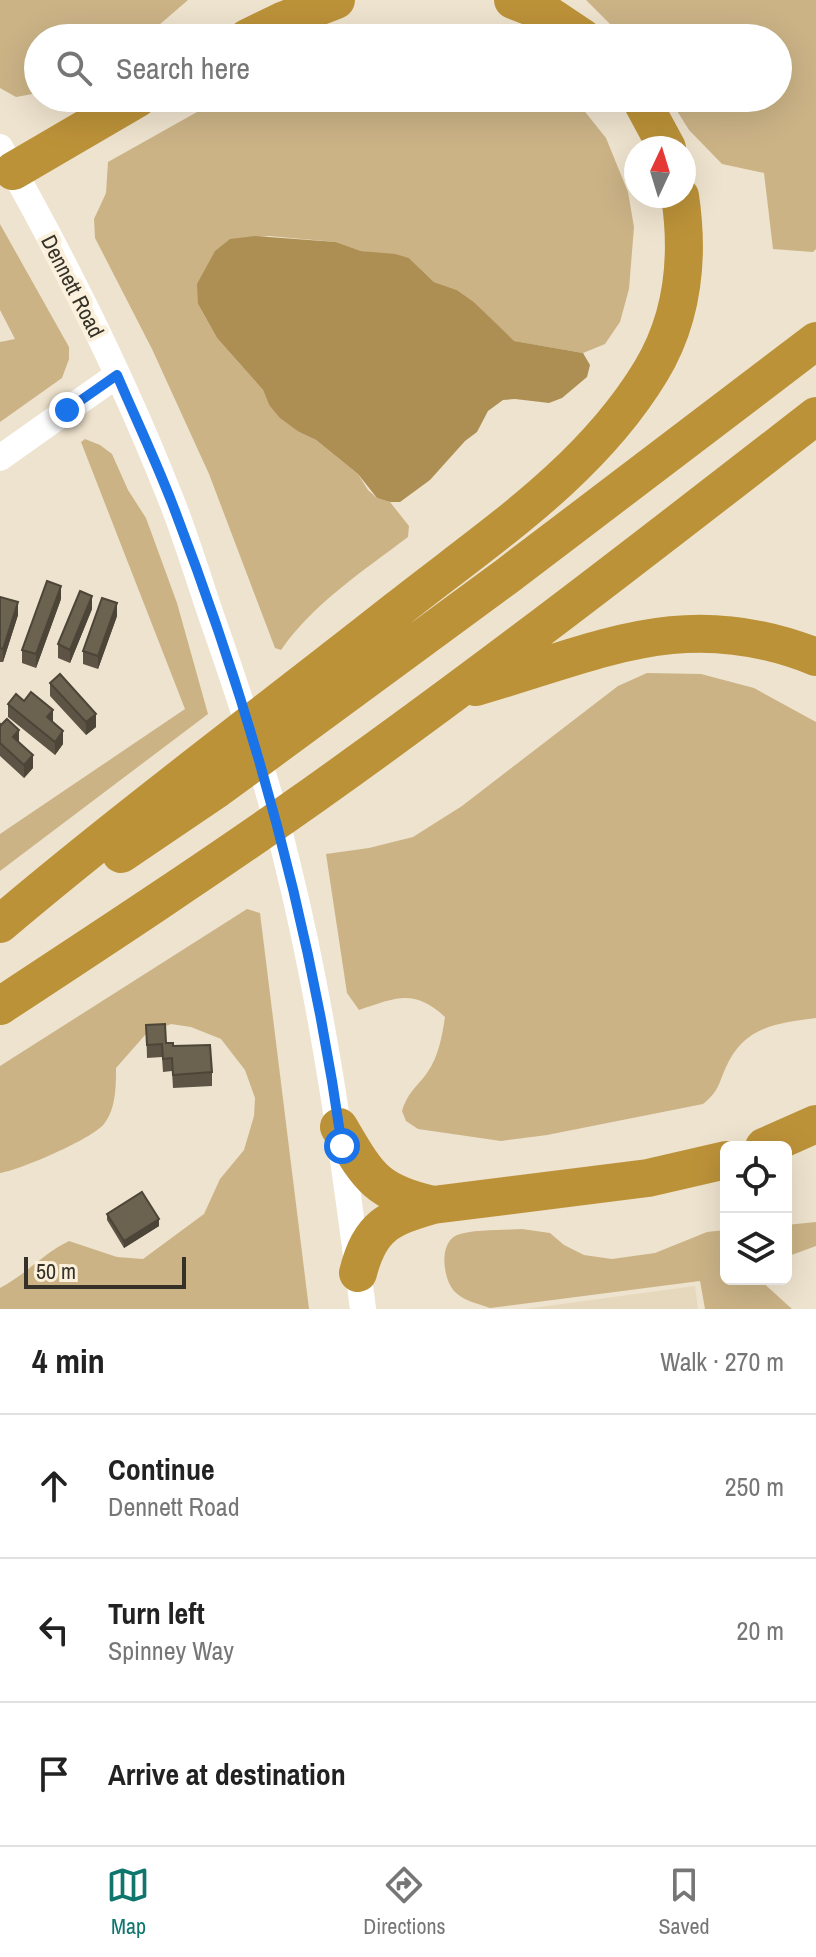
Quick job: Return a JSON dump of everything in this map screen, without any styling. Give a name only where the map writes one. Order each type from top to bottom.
[{"type":"highway","points":[[276,24],[336,0]]},
{"type":"highway","points":[[513,0],[544,12],[562,24]]},
{"type":"highway","points":[[7,159],[108,112]]},
{"type":"highway","points":[[648,112],[661,136]]},
{"type":"highway","points":[[293,712],[571,471],[631,400],[653,368],[680,301],[685,230],[682,208]]},
{"type":"highway","points":[[0,936],[293,712],[686,443],[816,341]]},
{"type":"highway","points":[[0,1006],[315,794],[454,693],[816,416]]},
{"type":"highway","points":[[454,693],[634,640],[670,633],[710,632],[752,636],[816,657]]},
{"type":"highway","points":[[0,924],[103,838],[213,773]]},
{"type":"highway","points":[[778,1141],[816,1124]]},
{"type":"highway","points":[[339,1127],[358,1160],[381,1186],[409,1200],[433,1205]]},
{"type":"highway","points":[[360,1291],[363,1251],[377,1231],[412,1211],[433,1205],[648,1178],[720,1161]]},
{"type":"street","name":"Dennett Road","points":[[7,159],[61,259],[117,375],[172,502],[243,705],[288,865],[317,997],[339,1127],[360,1291]]},
{"type":"street","points":[[0,458],[117,375]]},
{"type":"shaded area","points":[[0,0],[188,0],[160,24],[24,24],[24,96],[16,97],[0,88]]},
{"type":"shaded area","points":[[586,0],[816,0],[816,249],[813,252],[773,249],[764,173],[722,164],[689,130],[678,112],[792,112],[792,24],[610,24]]},
{"type":"shaded area","points":[[197,112],[585,112],[606,138],[624,182],[624,208],[631,208],[634,227],[629,289],[620,322],[605,344],[583,353],[513,341],[474,302],[457,290],[434,282],[409,258],[361,251],[336,242],[269,236],[245,238],[198,304],[217,338],[263,390],[269,405],[299,432],[316,440],[358,474],[368,490],[377,498],[390,502],[409,526],[408,537],[308,617],[281,650],[275,648],[209,474],[152,349],[95,238],[94,219],[106,193],[108,162]]},
{"type":"shaded area","points":[[0,224],[69,347],[69,359],[62,378],[0,422],[0,342],[15,339],[0,310]]},
{"type":"shaded area","points":[[255,236],[336,242],[361,251],[409,258],[434,282],[457,290],[474,302],[514,341],[583,353],[590,365],[587,377],[562,398],[549,403],[503,400],[488,411],[477,432],[430,480],[400,502],[377,498],[358,474],[316,440],[280,418],[269,405],[263,390],[217,338],[198,304],[197,284],[215,251],[230,239]]},
{"type":"shaded area","points":[[85,439],[112,454],[128,490],[146,518],[177,603],[208,714],[0,871],[0,834],[185,709],[81,442]]},
{"type":"shaded area","points":[[647,673],[701,674],[754,688],[816,722],[816,1018],[775,1025],[752,1035],[733,1054],[715,1091],[703,1104],[501,1141],[418,1129],[406,1121],[402,1111],[434,1060],[445,1017],[423,1002],[404,998],[359,1010],[347,993],[326,854],[413,837],[462,806],[618,686]]},
{"type":"shaded area","points":[[247,909],[260,913],[309,1309],[0,1309],[0,1288],[69,1241],[117,1257],[143,1259],[204,1214],[220,1179],[244,1150],[254,1116],[255,1098],[245,1070],[221,1039],[191,1027],[171,1024],[146,1034],[116,1068],[111,1111],[104,1124],[86,1138],[55,1153],[0,1173],[0,1066]]},
{"type":"shaded area","points":[[816,1222],[816,1246],[792,1255],[792,1224]]},
{"type":"shaded area","points":[[522,1229],[550,1233],[564,1245],[584,1255],[612,1259],[655,1253],[707,1232],[720,1231],[720,1285],[766,1285],[792,1309],[705,1309],[700,1281],[490,1308],[455,1292],[444,1262],[451,1239],[457,1235]]},
{"type":"shaded area","points":[[695,1286],[698,1309],[525,1309]]},
{"type":"building","points":[[47,581],[61,586],[36,654],[22,650]]},
{"type":"building","points":[[80,591],[92,596],[70,650],[58,644]]},
{"type":"building","points":[[0,597],[18,602],[3,649],[0,648]]},
{"type":"building","points":[[102,598],[117,603],[98,656],[83,651]]},
{"type":"building","points":[[60,674],[96,714],[86,722],[50,683]]},
{"type":"building","points":[[31,692],[53,710],[47,717],[63,731],[55,742],[8,704],[16,694],[24,701]]},
{"type":"building","points":[[7,719],[19,730],[13,737],[33,755],[24,765],[0,743],[0,724]]},
{"type":"building","points":[[165,1024],[166,1043],[173,1043],[173,1046],[210,1045],[212,1072],[173,1075],[172,1058],[163,1059],[162,1044],[147,1045],[146,1025]]},
{"type":"building","points":[[142,1192],[159,1219],[124,1241],[107,1214]]},
{"type":"route","points":[[67,410],[117,375],[172,502],[243,705],[288,865],[317,997],[342,1146]]}]
